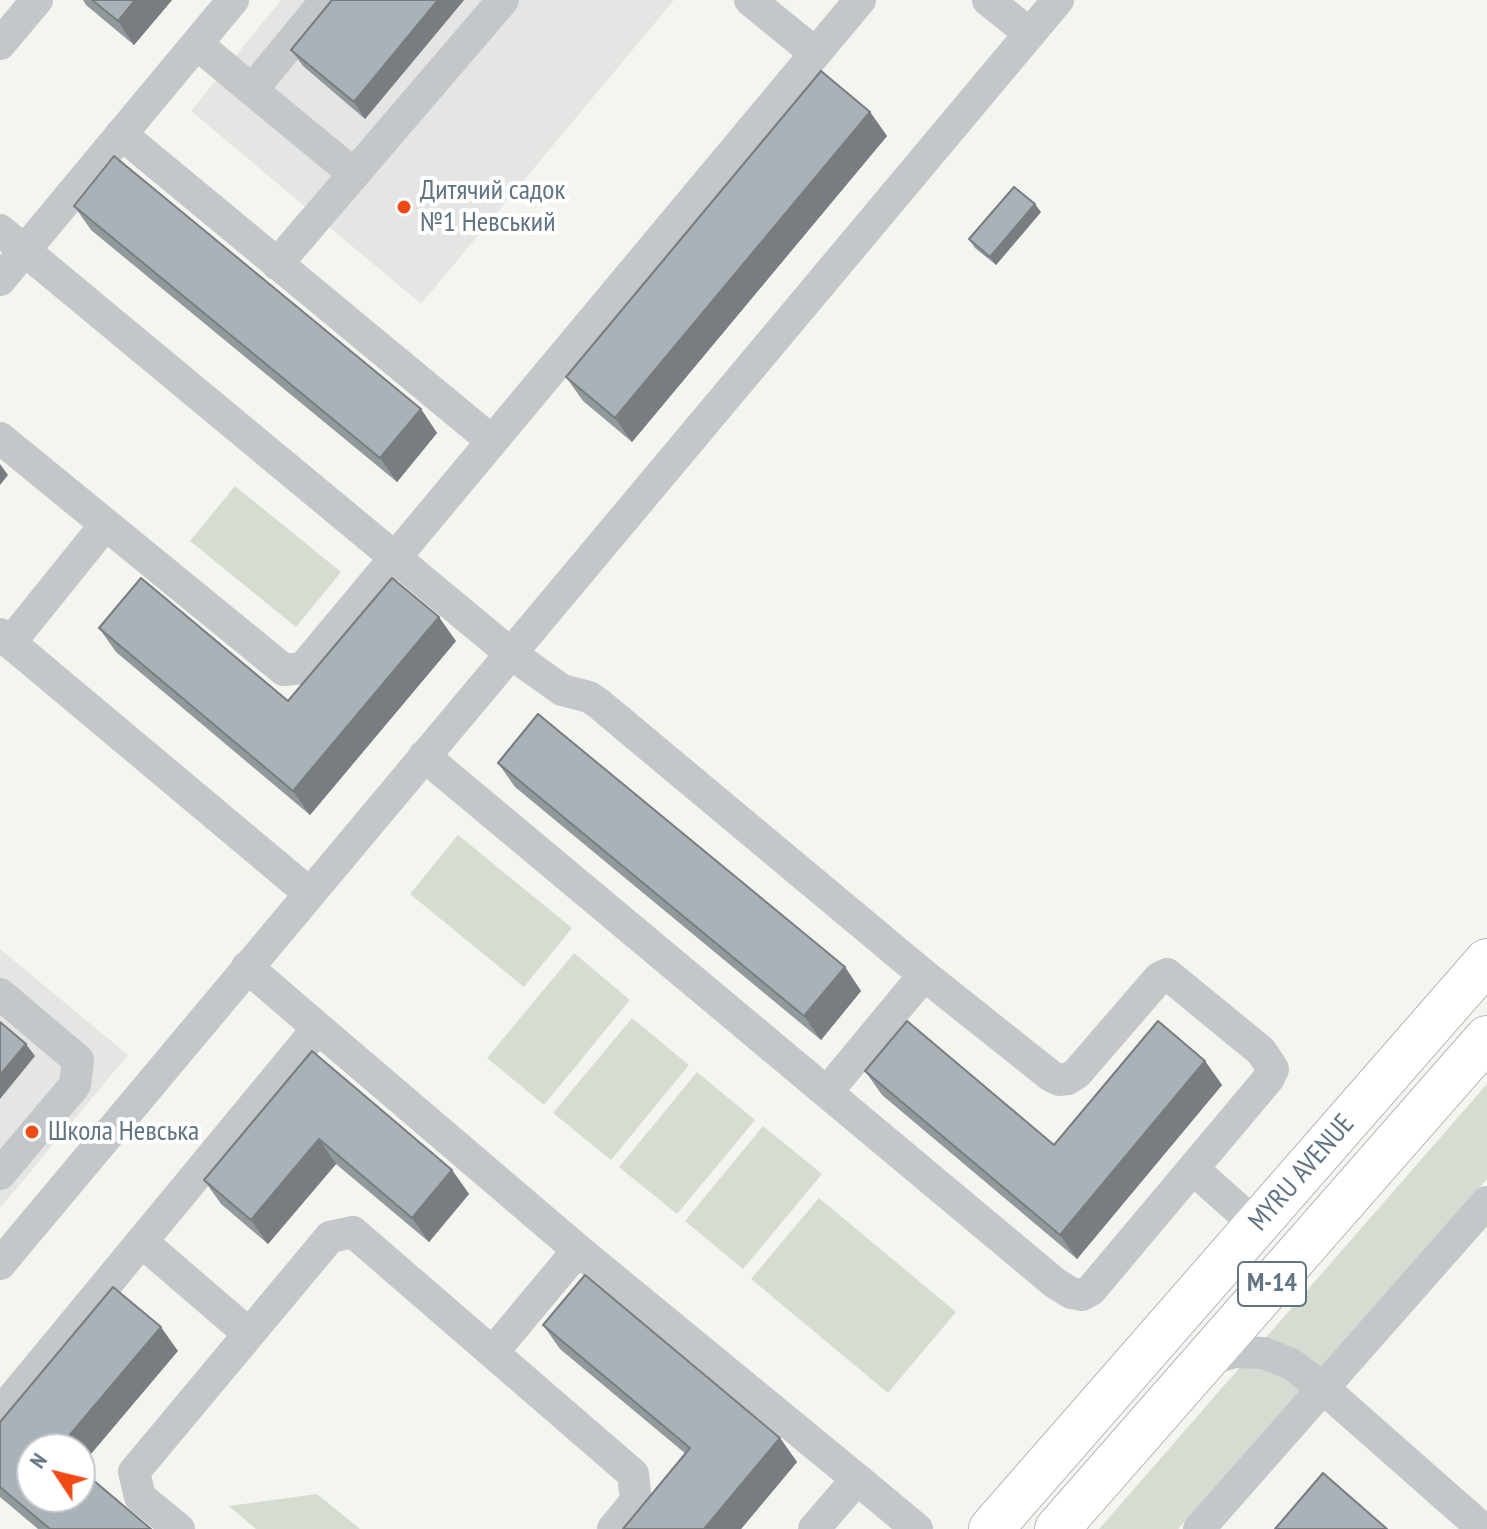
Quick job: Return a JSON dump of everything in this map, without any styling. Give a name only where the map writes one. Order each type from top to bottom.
[{"type":"highway","name":"MYRU AVENUE","points":[[991,1529],[1487,961]]},
{"type":"highway","name":"MYRU AVENUE","points":[[1057,1529],[1487,1038]]},
{"type":"lane","points":[[0,44],[37,0]]},
{"type":"lane","points":[[0,280],[233,0]]},
{"type":"lane","points":[[252,90],[326,0]]},
{"type":"lane","points":[[277,264],[503,0]]},
{"type":"lane","points":[[750,0],[815,53]]},
{"type":"lane","points":[[0,438],[284,670],[303,668],[860,0]]},
{"type":"lane","points":[[988,0],[1030,34]]},
{"type":"lane","points":[[0,1264],[1058,0]]},
{"type":"lane","points":[[197,44],[354,174]]},
{"type":"lane","points":[[121,134],[492,441]]},
{"type":"lane","points":[[0,230],[510,653],[562,690],[589,697],[598,703],[924,975],[1051,1076],[1059,1080],[1068,1079],[1077,1073],[1159,978],[1167,974],[1261,1051],[1273,1069],[1269,1078],[1091,1290],[1082,1295],[1071,1293],[424,756]]},
{"type":"lane","points":[[105,525],[5,638],[309,893]]},
{"type":"lane","points":[[247,967],[578,1250],[917,1529]]},
{"type":"lane","points":[[827,1092],[924,975]]},
{"type":"lane","points":[[0,994],[78,1060],[75,1085],[0,1174]]},
{"type":"lane","points":[[0,1413],[318,1028]]},
{"type":"lane","points":[[1193,1169],[1256,1225]]},
{"type":"lane","points":[[1199,1529],[1487,1202]]},
{"type":"lane","points":[[179,1529],[140,1497],[134,1472],[330,1237],[353,1232],[633,1474],[636,1501],[613,1529]]},
{"type":"lane","points":[[142,1242],[249,1334]]},
{"type":"lane","points":[[493,1352],[578,1250]]},
{"type":"lane","points":[[1205,1361],[1235,1352],[1264,1353],[1291,1364],[1323,1388],[1483,1529]]},
{"type":"lane","points":[[814,1529],[857,1479]]},
{"type":"shaded area","name":"Дитячий садок №1 Невський","points":[[281,0],[674,0],[421,304],[191,111]]},
{"type":"shaded area","points":[[235,486],[341,572],[296,627],[190,541]]},
{"type":"shaded area","points":[[458,835],[572,928],[524,987],[410,894]]},
{"type":"shaded area","name":"Школа Невська","points":[[0,949],[128,1055],[0,1208]]},
{"type":"shaded area","points":[[574,953],[630,1000],[544,1105],[487,1058]]},
{"type":"shaded area","points":[[632,1018],[689,1065],[611,1160],[553,1113]]},
{"type":"shaded area","points":[[697,1072],[755,1120],[677,1214],[619,1167]]},
{"type":"shaded area","points":[[1487,1084],[1487,1179],[1178,1529],[1099,1529]]},
{"type":"shaded area","points":[[763,1126],[822,1174],[743,1269],[685,1221]]},
{"type":"shaded area","points":[[819,1198],[956,1312],[888,1393],[751,1279]]},
{"type":"shaded area","points":[[317,1494],[360,1529],[256,1529],[229,1506]]},
{"type":"building","points":[[92,0],[135,0],[118,21]]},
{"type":"building","points":[[332,0],[438,0],[354,102],[291,50]]},
{"type":"building","points":[[821,71],[870,112],[615,418],[566,377]]},
{"type":"building","points":[[114,156],[421,409],[380,458],[74,206]]},
{"type":"building","points":[[1014,187],[1035,204],[990,257],[969,239]]},
{"type":"building","points":[[141,578],[288,701],[392,578],[439,617],[293,791],[99,628]]},
{"type":"building","points":[[538,714],[845,967],[804,1016],[498,763]]},
{"type":"building","points":[[907,1021],[1054,1145],[1158,1021],[1205,1061],[1060,1235],[865,1071]]},
{"type":"building","points":[[0,1022],[26,1044],[0,1075]]},
{"type":"building","points":[[312,1051],[452,1170],[412,1218],[319,1139],[251,1220],[204,1180]]},
{"type":"building","points":[[585,1275],[780,1438],[704,1529],[623,1529],[690,1448],[543,1325]]},
{"type":"building","points":[[113,1287],[161,1327],[72,1433],[16,1433],[16,1500],[0,1487],[0,1422]]},
{"type":"building","points":[[1323,1473],[1387,1529],[1275,1529]]},
{"type":"building","points":[[96,1483],[151,1529],[50,1529],[31,1513],[96,1513]]},
{"type":"place","name":"Дитячий садок №1 Невський","points":[[404,207]]},
{"type":"place","name":"Школа Невська","points":[[32,1132]]}]
